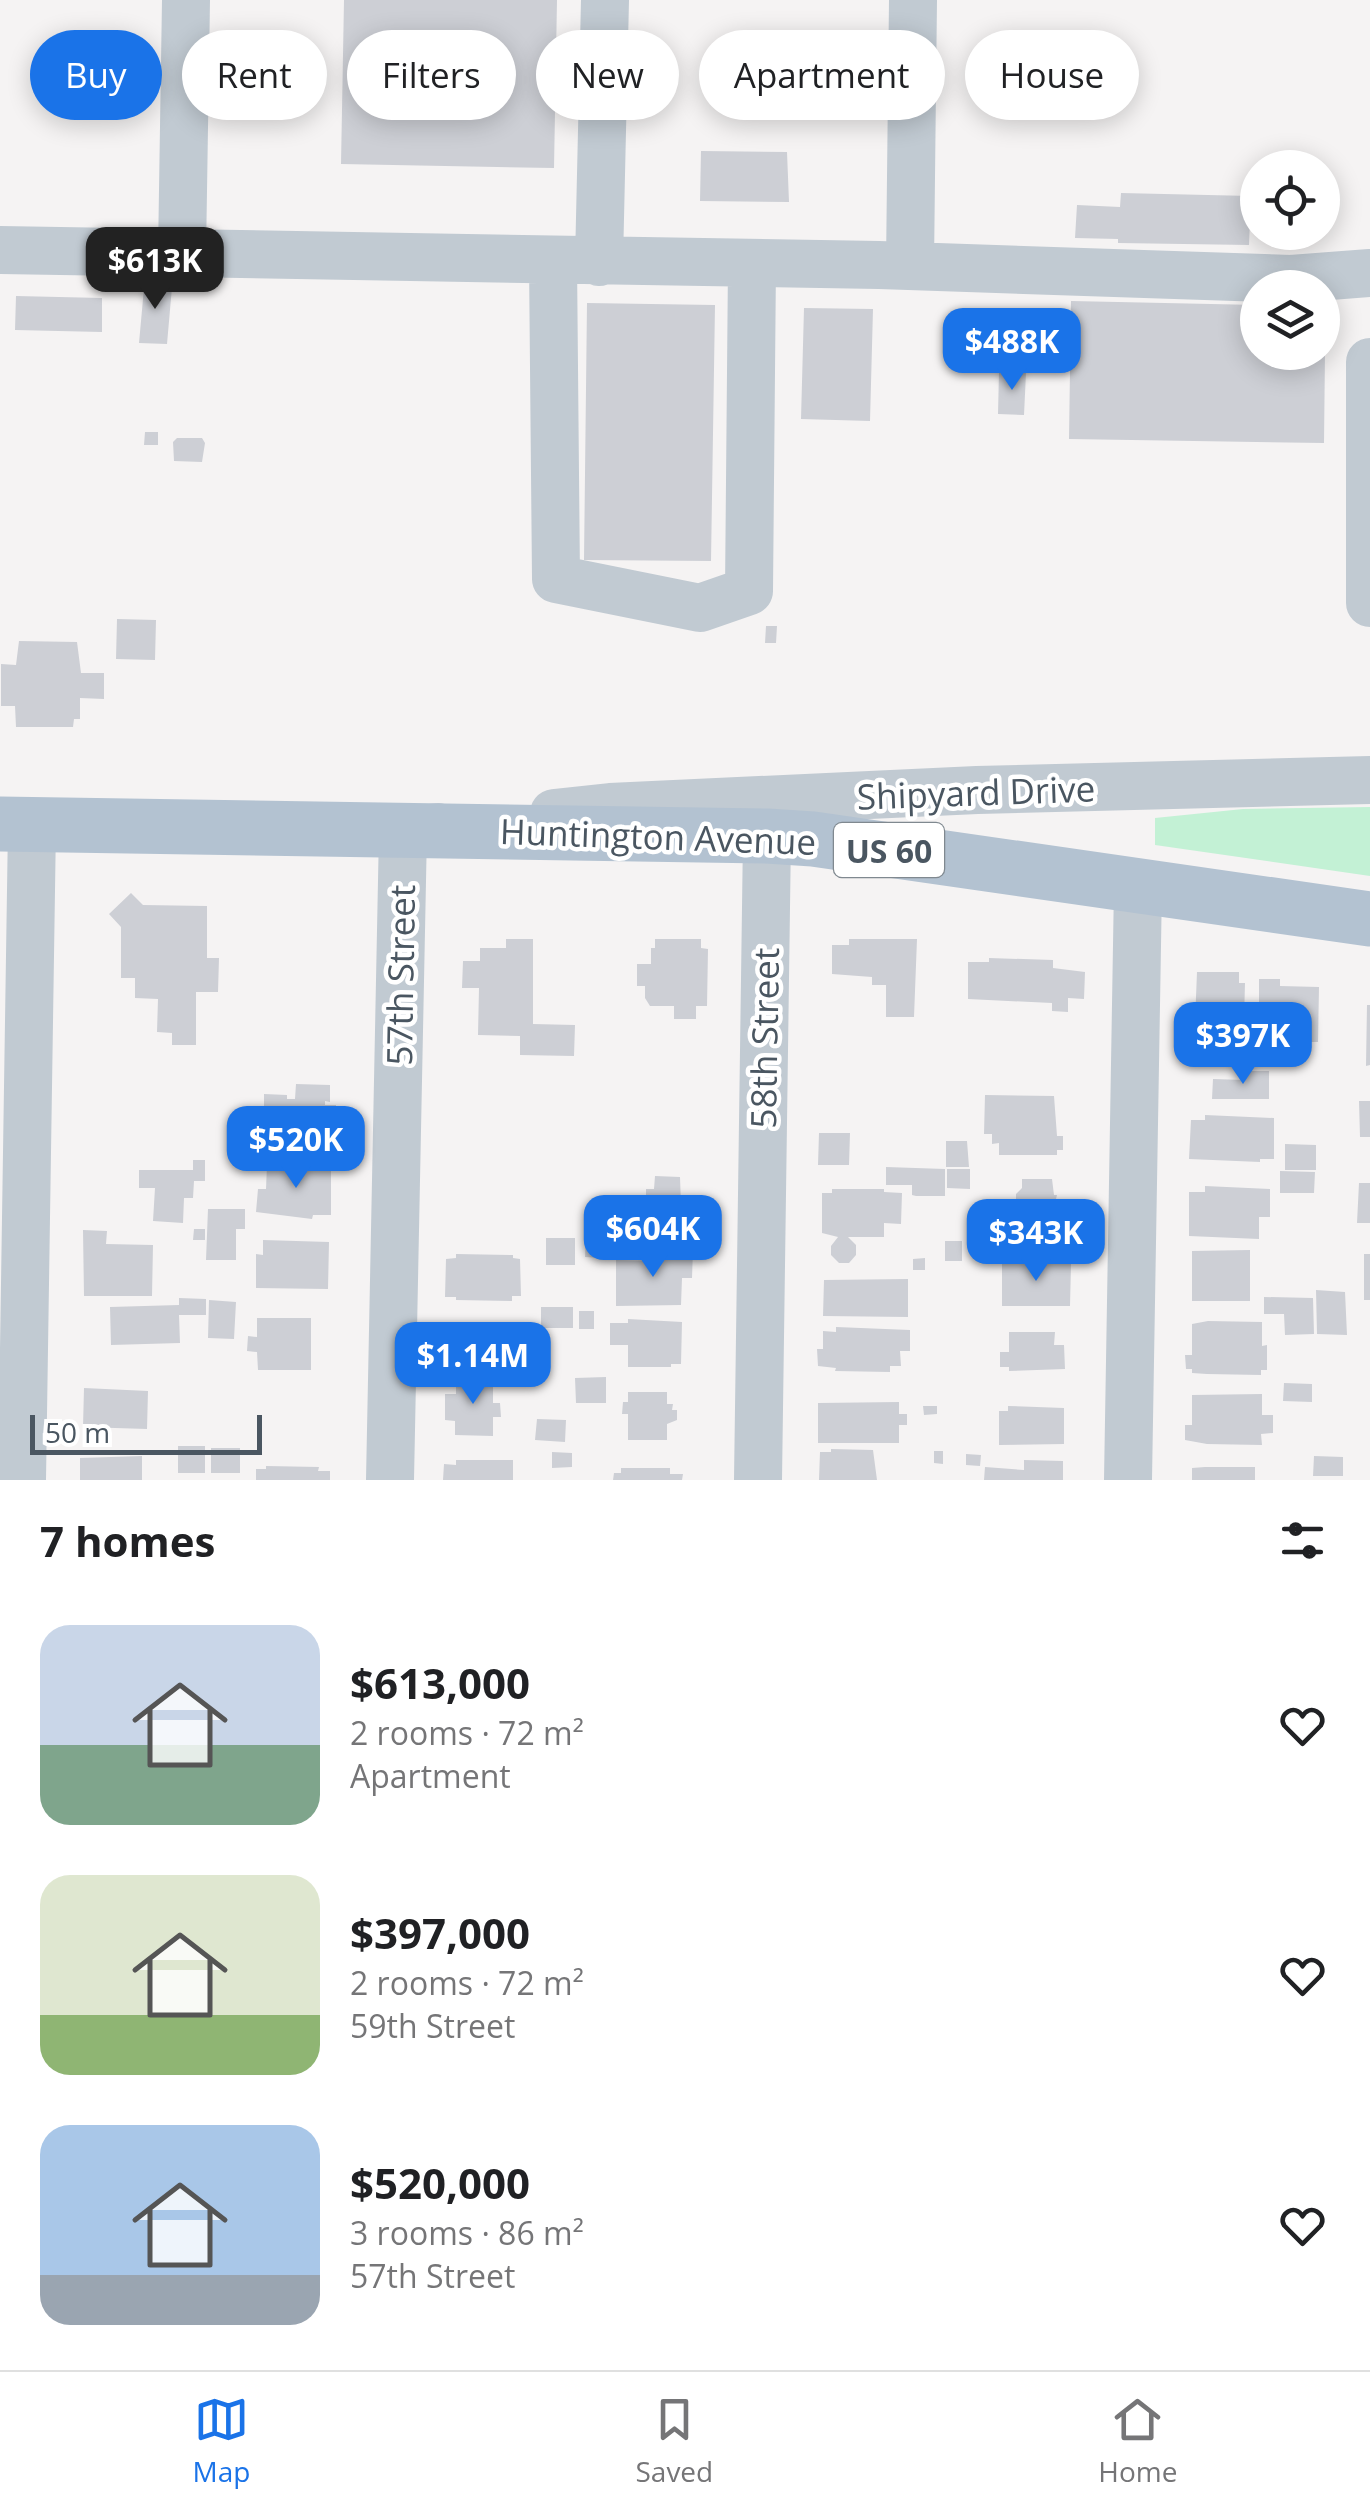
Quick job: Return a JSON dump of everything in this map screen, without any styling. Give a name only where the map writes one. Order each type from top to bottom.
[{"type":"main road","name":"Huntington Avenue","points":[[16,825],[813,839],[1370,919]]},
{"type":"street","points":[[182,254],[186,0]]},
{"type":"street","points":[[606,0],[576,261],[556,579],[700,608],[749,591],[752,264]]},
{"type":"street","points":[[910,266],[913,0]]},
{"type":"street","points":[[0,250],[910,266],[1291,279],[1370,273]]},
{"type":"street","points":[[1370,362],[1370,604]]},
{"type":"street","name":"Shipyard Drive","points":[[403,831],[610,806],[977,790],[1370,780]]},
{"type":"street","points":[[16,825],[22,1480]]},
{"type":"street","name":"57th Street","points":[[390,1480],[403,831]]},
{"type":"street","name":"58th Street","points":[[758,1480],[767,836]]},
{"type":"street","points":[[1128,1480],[1138,886]]},
{"type":"green space","points":[[1370,807],[1370,876],[1155,845],[1155,818],[1243,809]]},
{"type":"building","points":[[344,0],[557,0],[556,30],[536,30],[536,120],[555,120],[554,168],[341,164]]},
{"type":"building","points":[[701,151],[787,152],[789,202],[700,201]]},
{"type":"building","points":[[1121,193],[1240,196],[1240,245],[1118,243],[1118,239],[1075,238],[1077,205],[1120,207]]},
{"type":"building","points":[[145,277],[160,278],[160,286],[172,287],[167,344],[139,343]]},
{"type":"building","points":[[16,296],[102,298],[102,332],[15,330]]},
{"type":"building","points":[[1071,301],[1240,305],[1240,370],[1325,370],[1324,443],[1069,439]]},
{"type":"building","points":[[587,303],[715,305],[711,561],[584,560]]},
{"type":"building","points":[[804,308],[873,309],[870,421],[801,419]]},
{"type":"building","points":[[999,372],[1026,373],[1024,415],[998,414]]},
{"type":"building","points":[[145,432],[158,432],[158,445],[144,445]]},
{"type":"building","points":[[177,438],[202,438],[202,462],[174,461],[173,442]]},
{"type":"building","points":[[117,619],[156,620],[155,660],[116,659]]},
{"type":"building","points":[[766,626],[777,626],[776,643],[765,643]]},
{"type":"building","points":[[19,641],[77,642],[81,673],[104,673],[104,699],[80,698],[80,719],[74,719],[73,727],[16,727],[15,706],[1,706],[1,664],[16,665]]},
{"type":"building","points":[[131,893],[143,905],[207,906],[207,958],[219,958],[218,992],[196,992],[196,1045],[172,1045],[172,1033],[157,1032],[158,999],[135,998],[135,978],[121,978],[121,927],[109,914]]},
{"type":"building","points":[[506,939],[533,939],[533,1024],[575,1025],[574,1056],[520,1055],[520,1036],[478,1035],[479,988],[462,988],[463,961],[480,961],[480,948],[506,948]]},
{"type":"building","points":[[655,939],[701,939],[701,948],[708,949],[707,1006],[696,1006],[696,1019],[674,1019],[674,1006],[650,1006],[645,986],[637,986],[637,964],[651,964]]},
{"type":"building","points":[[849,939],[917,939],[914,1017],[886,1017],[886,985],[872,985],[872,977],[832,974],[832,945],[849,945]]},
{"type":"building","points":[[989,958],[1053,960],[1053,968],[1085,972],[1084,999],[1068,998],[1068,1012],[1052,1011],[1052,1003],[968,999],[968,962],[989,962]]},
{"type":"building","points":[[1197,972],[1239,972],[1239,983],[1245,983],[1243,1057],[1220,1057],[1220,1047],[1194,1047]]},
{"type":"building","points":[[1259,979],[1280,979],[1280,986],[1319,987],[1318,1042],[1286,1042],[1286,1049],[1270,1048],[1270,1005],[1259,1005]]},
{"type":"building","points":[[1367,1005],[1370,1065],[1366,1066]]},
{"type":"building","points":[[1245,1071],[1269,1071],[1269,1099],[1212,1099],[1213,1079],[1245,1080]]},
{"type":"building","points":[[296,1084],[330,1085],[330,1102],[325,1101],[325,1105],[336,1105],[335,1154],[270,1150],[270,1106],[264,1106],[264,1094],[295,1099]]},
{"type":"building","points":[[985,1095],[1054,1096],[1057,1136],[1063,1136],[1063,1150],[1057,1150],[1057,1155],[999,1155],[999,1143],[992,1144],[992,1134],[984,1134]]},
{"type":"building","points":[[1359,1101],[1370,1101],[1370,1137],[1360,1137]]},
{"type":"building","points":[[1205,1115],[1274,1118],[1274,1159],[1189,1159],[1191,1120],[1205,1120]]},
{"type":"building","points":[[819,1133],[850,1133],[849,1165],[818,1165]]},
{"type":"building","points":[[946,1141],[967,1141],[969,1167],[946,1167]]},
{"type":"building","points":[[1285,1144],[1316,1145],[1316,1170],[1285,1170]]},
{"type":"building","points":[[193,1160],[205,1160],[205,1181],[194,1181],[193,1198],[184,1198],[183,1223],[153,1221],[155,1188],[139,1188],[139,1170],[193,1170]]},
{"type":"building","points":[[267,1165],[331,1166],[331,1215],[313,1215],[312,1219],[256,1212],[258,1189],[266,1189]]},
{"type":"building","points":[[886,1167],[945,1169],[945,1196],[916,1196],[912,1195],[912,1185],[886,1185]]},
{"type":"building","points":[[947,1169],[970,1169],[970,1189],[947,1188]]},
{"type":"building","points":[[1280,1171],[1315,1172],[1314,1193],[1280,1193]]},
{"type":"building","points":[[655,1176],[680,1177],[682,1234],[636,1231],[637,1203],[646,1204],[646,1189],[654,1189]]},
{"type":"building","points":[[1022,1179],[1052,1179],[1057,1195],[1054,1207],[1062,1207],[1061,1221],[1053,1220],[1053,1235],[1018,1234],[1015,1229],[1019,1215],[1012,1215],[1012,1203],[1019,1203],[1016,1194],[1022,1188]]},
{"type":"building","points":[[1359,1183],[1370,1183],[1370,1223],[1357,1223]]},
{"type":"building","points":[[1205,1186],[1270,1189],[1270,1217],[1259,1217],[1259,1239],[1189,1236],[1189,1192],[1205,1192]]},
{"type":"building","points":[[832,1189],[902,1193],[901,1224],[884,1223],[884,1237],[848,1237],[856,1245],[856,1255],[849,1263],[839,1263],[831,1255],[831,1246],[838,1237],[822,1233],[822,1193],[832,1193]]},
{"type":"building","points":[[208,1209],[245,1209],[245,1229],[236,1229],[236,1260],[206,1260]]},
{"type":"building","points":[[194,1229],[205,1229],[205,1240],[193,1240]]},
{"type":"building","points":[[83,1230],[107,1231],[106,1244],[153,1245],[152,1296],[84,1296]]},
{"type":"building","points":[[586,1235],[611,1236],[611,1255],[585,1257]]},
{"type":"building","points":[[546,1238],[575,1238],[575,1265],[546,1265]]},
{"type":"building","points":[[263,1240],[329,1242],[328,1289],[256,1288],[256,1254],[263,1255]]},
{"type":"building","points":[[945,1241],[962,1241],[962,1261],[945,1261]]},
{"type":"building","points":[[664,1249],[693,1250],[692,1278],[682,1278],[681,1305],[616,1306],[616,1260],[664,1261]]},
{"type":"building","points":[[1250,1250],[1250,1301],[1192,1301],[1192,1251]]},
{"type":"building","points":[[456,1254],[513,1255],[520,1259],[521,1296],[512,1296],[512,1301],[445,1297],[446,1259],[456,1258]]},
{"type":"building","points":[[1364,1254],[1370,1254],[1370,1300],[1364,1300]]},
{"type":"building","points":[[925,1258],[925,1270],[913,1270],[913,1259]]},
{"type":"building","points":[[1002,1261],[1071,1264],[1070,1306],[1002,1306]]},
{"type":"building","points":[[908,1279],[908,1317],[823,1316],[824,1280]]},
{"type":"building","points":[[1316,1290],[1345,1292],[1347,1335],[1317,1334]]},
{"type":"building","points":[[1264,1297],[1313,1298],[1314,1334],[1285,1335],[1284,1314],[1264,1314]]},
{"type":"building","points":[[179,1298],[206,1299],[206,1315],[179,1315],[180,1343],[111,1345],[110,1307],[179,1305]]},
{"type":"building","points":[[209,1300],[236,1302],[234,1339],[208,1338]]},
{"type":"building","points":[[541,1307],[573,1307],[573,1328],[541,1328]]},
{"type":"building","points":[[579,1311],[594,1311],[594,1329],[579,1329]]},
{"type":"building","points":[[257,1318],[311,1318],[311,1370],[258,1370],[257,1352],[247,1351],[248,1336],[257,1337]]},
{"type":"building","points":[[628,1319],[682,1322],[681,1364],[628,1367],[628,1345],[610,1345],[610,1323],[628,1323]]},
{"type":"building","points":[[1262,1322],[1267,1370],[1261,1370],[1261,1375],[1192,1373],[1192,1369],[1186,1369],[1185,1355],[1192,1355],[1192,1324]]},
{"type":"building","points":[[836,1327],[910,1330],[910,1351],[900,1351],[901,1366],[890,1366],[890,1372],[835,1371],[836,1368],[818,1366],[817,1349],[823,1349],[823,1331],[836,1332]]},
{"type":"building","points":[[444,1329],[519,1329],[519,1368],[443,1369]]},
{"type":"building","points":[[1009,1332],[1055,1332],[1054,1345],[1064,1345],[1065,1369],[1009,1371],[1009,1367],[1000,1367],[1000,1352],[1009,1352]]},
{"type":"building","points":[[606,1377],[606,1403],[576,1403],[575,1378]]},
{"type":"building","points":[[456,1379],[493,1379],[493,1403],[500,1403],[501,1417],[493,1417],[493,1436],[455,1435],[455,1421],[445,1420],[445,1394],[456,1394]]},
{"type":"building","points":[[1284,1383],[1312,1384],[1312,1402],[1283,1401]]},
{"type":"building","points":[[84,1388],[148,1391],[147,1429],[83,1427]]},
{"type":"building","points":[[628,1392],[667,1392],[667,1404],[673,1404],[672,1410],[677,1410],[677,1420],[667,1424],[667,1440],[628,1440],[628,1414],[622,1414]]},
{"type":"building","points":[[1262,1394],[1262,1415],[1273,1415],[1273,1433],[1261,1434],[1262,1445],[1185,1440],[1185,1425],[1192,1425],[1192,1395]]},
{"type":"building","points":[[899,1402],[899,1414],[907,1414],[907,1425],[899,1425],[899,1443],[818,1443],[818,1403]]},
{"type":"building","points":[[923,1406],[937,1406],[937,1414],[924,1415]]},
{"type":"building","points":[[1008,1406],[1064,1408],[1064,1444],[999,1445],[999,1411],[1008,1411]]},
{"type":"building","points":[[537,1419],[566,1420],[565,1442],[535,1440]]},
{"type":"building","points":[[178,1446],[205,1446],[205,1473],[178,1473]]},
{"type":"building","points":[[211,1448],[240,1448],[240,1473],[211,1473]]},
{"type":"building","points":[[873,1450],[877,1480],[819,1480],[820,1452]]},
{"type":"building","points":[[934,1451],[943,1451],[943,1464],[934,1463]]},
{"type":"building","points":[[552,1452],[572,1453],[572,1467],[552,1468]]},
{"type":"building","points":[[966,1454],[981,1455],[980,1466],[966,1465]]},
{"type":"building","points":[[142,1456],[142,1480],[80,1480],[80,1458]]},
{"type":"building","points":[[1314,1456],[1343,1457],[1343,1476],[1313,1476]]},
{"type":"building","points":[[456,1460],[513,1460],[513,1480],[443,1480],[444,1464],[456,1465]]},
{"type":"building","points":[[1024,1460],[1063,1461],[1063,1480],[984,1480],[985,1467],[1024,1470]]},
{"type":"building","points":[[319,1467],[318,1471],[330,1471],[330,1480],[256,1480],[256,1469]]},
{"type":"building","points":[[1255,1467],[1255,1480],[1192,1480],[1192,1468]]},
{"type":"building","points":[[621,1468],[670,1468],[670,1474],[683,1474],[682,1480],[613,1480],[614,1473],[621,1473]]}]
